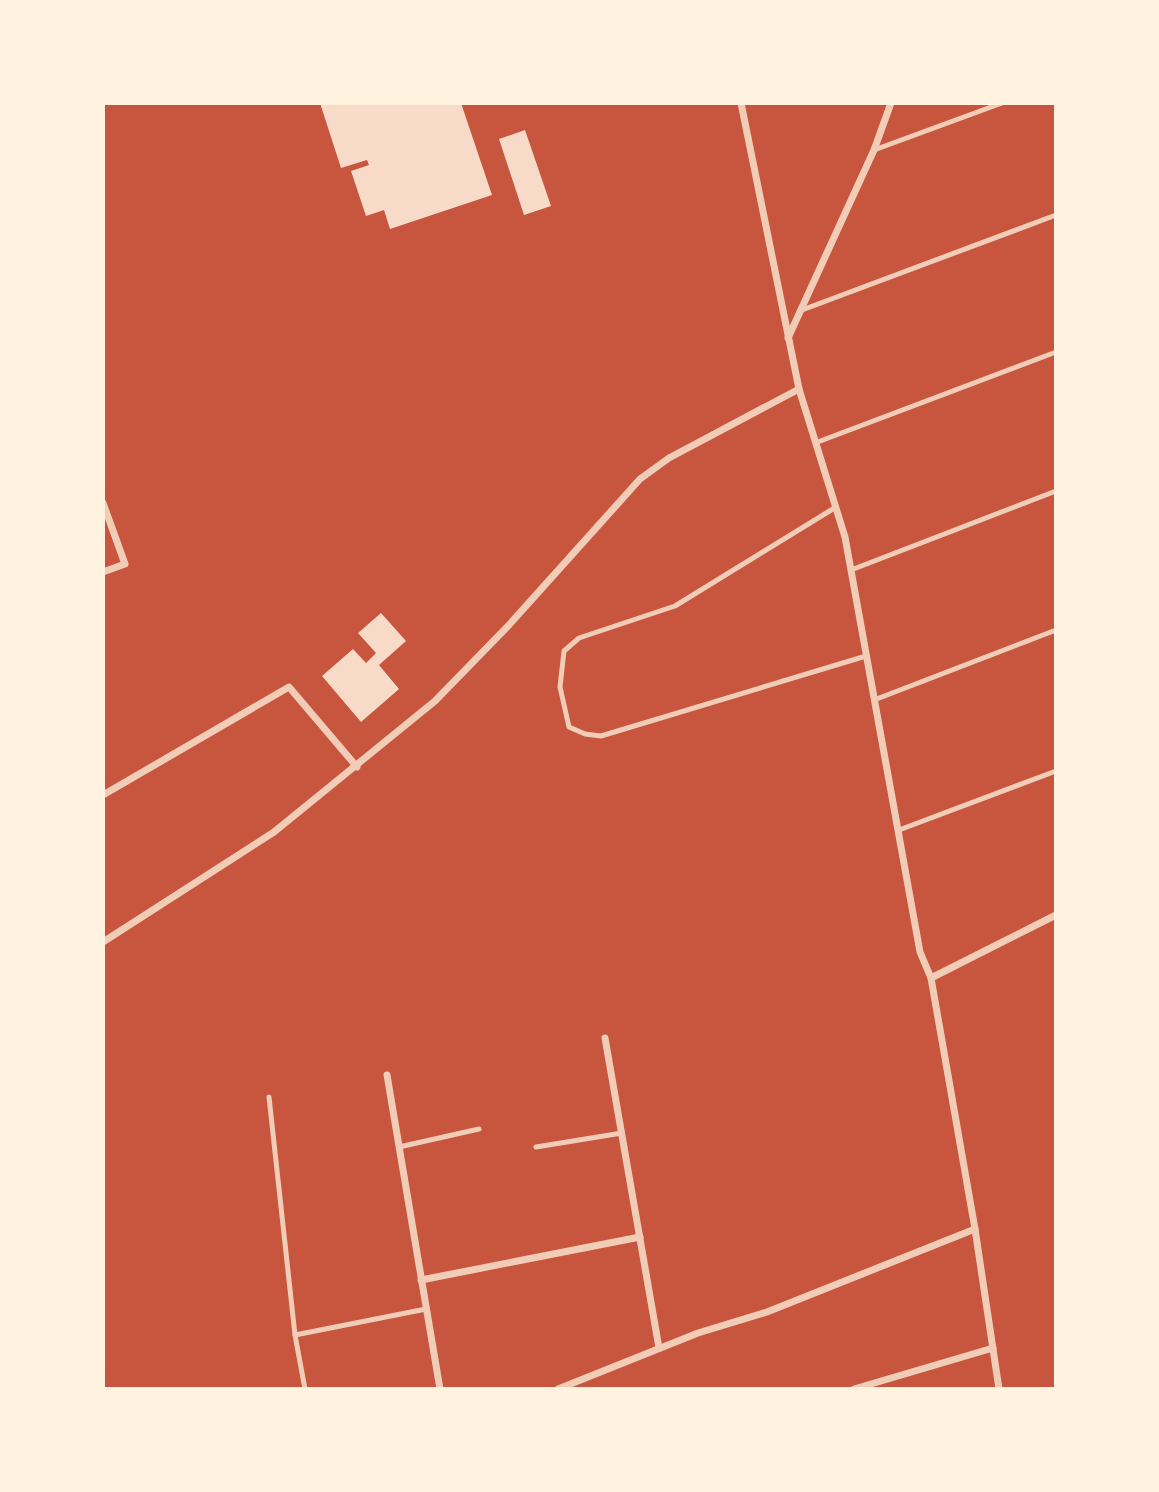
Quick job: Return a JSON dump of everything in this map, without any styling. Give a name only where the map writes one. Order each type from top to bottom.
[{"type":"street","points":[[741,103],[799,389],[845,537],[920,952],[931,978],[975,1229],[999,1389]]},
{"type":"street","points":[[788,338],[874,150],[891,103]]},
{"type":"street","points":[[103,942],[274,832],[435,701],[500,635],[640,479],[669,458],[799,389]]},
{"type":"street","points":[[103,503],[125,564],[103,572]]},
{"type":"street","points":[[103,794],[289,687],[357,767]]},
{"type":"street","points":[[931,978],[1056,915]]},
{"type":"street","points":[[605,1038],[659,1348]]},
{"type":"street","points":[[387,1075],[440,1389]]},
{"type":"street","points":[[558,1389],[698,1333],[768,1312],[975,1229]]},
{"type":"street","points":[[421,1280],[640,1237]]},
{"type":"street","points":[[854,1389],[993,1348]]},
{"type":"lane","points":[[874,150],[1002,103]]},
{"type":"lane","points":[[802,310],[1056,215]]},
{"type":"lane","points":[[815,443],[1056,352]]},
{"type":"lane","points":[[850,570],[1056,491]]},
{"type":"lane","points":[[836,507],[674,606],[579,638],[564,651],[560,687],[569,727],[585,734],[601,736],[866,656]]},
{"type":"lane","points":[[874,700],[1056,630]]},
{"type":"lane","points":[[899,830],[1056,771]]},
{"type":"lane","points":[[270,1097],[295,1335],[305,1389]]},
{"type":"lane","points":[[399,1147],[479,1129]]},
{"type":"lane","points":[[536,1147],[622,1133]]},
{"type":"lane","points":[[295,1335],[426,1309]]},
{"type":"building","points":[[320,103],[461,103],[492,195],[390,229],[384,210],[366,216],[351,171],[369,165],[367,160],[341,168]]},
{"type":"building","points":[[525,130],[551,206],[524,215],[499,139]]},
{"type":"building","points":[[381,613],[406,641],[379,665],[399,689],[361,722],[322,676],[353,649],[366,663],[376,653],[358,633]]}]
